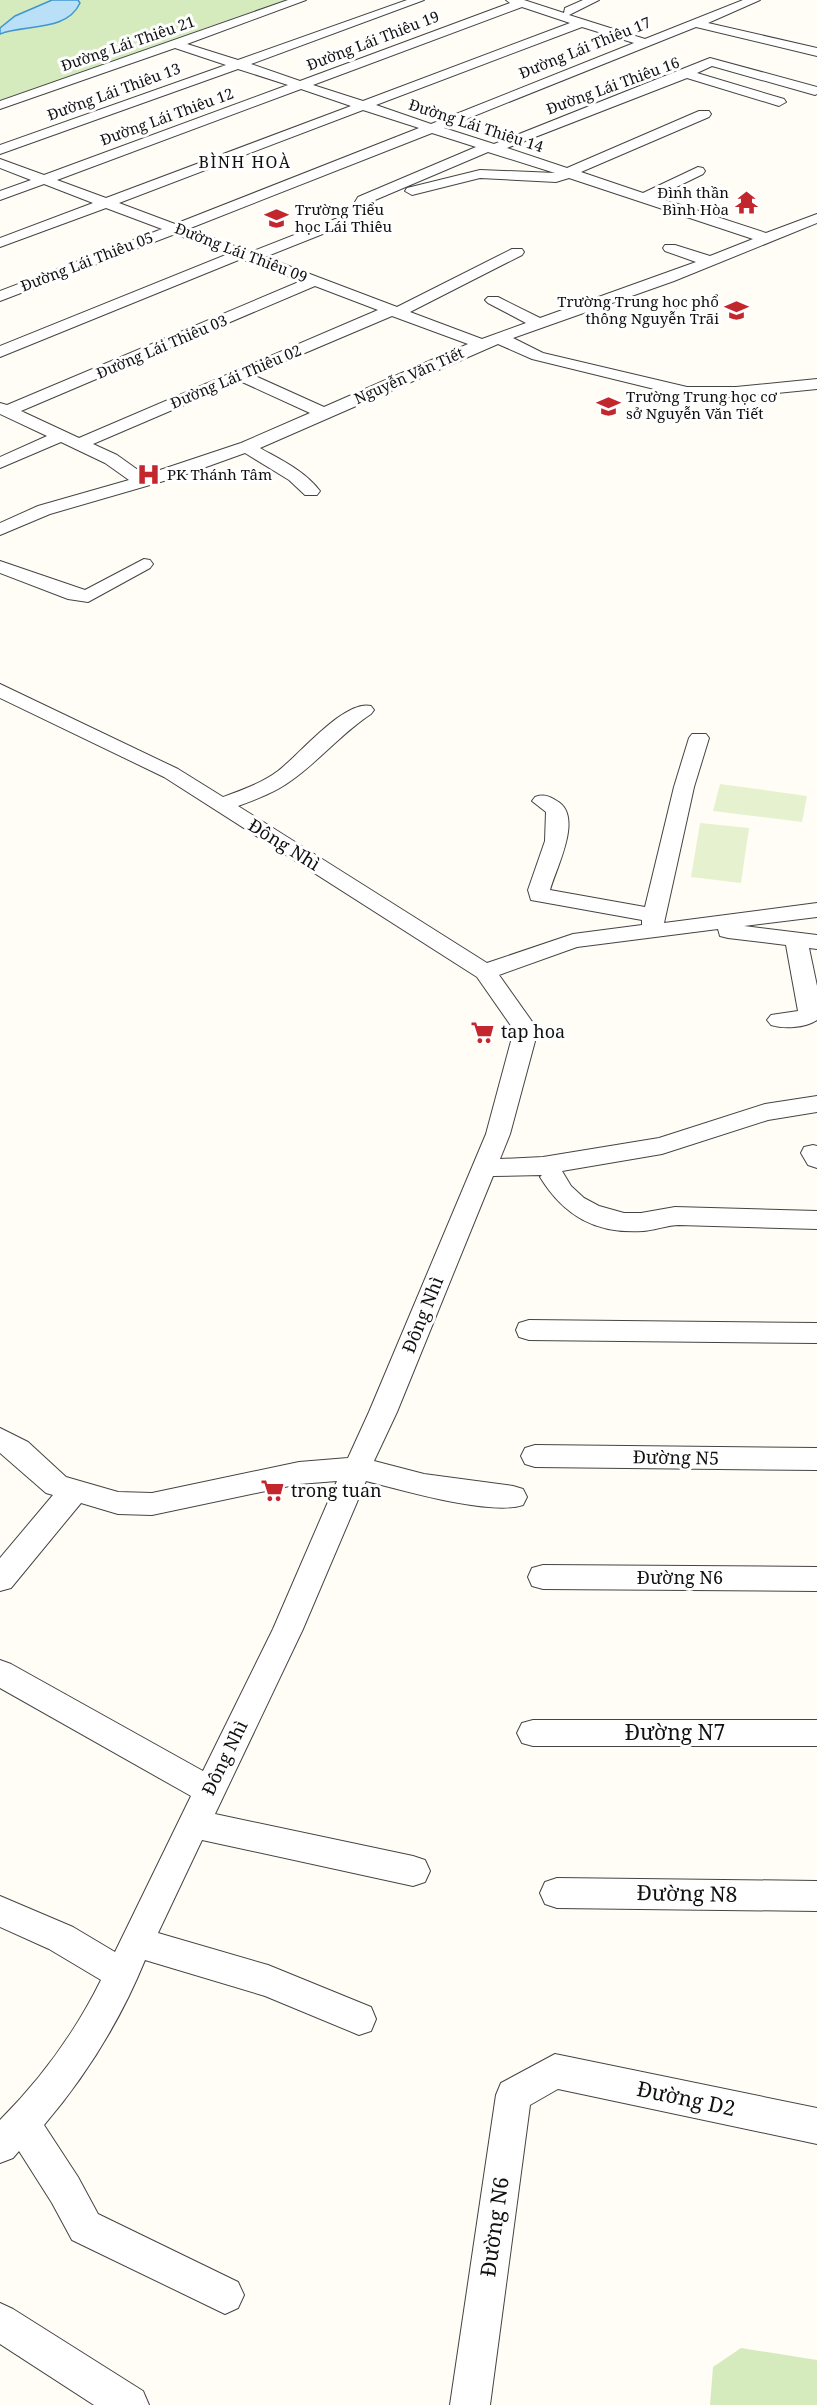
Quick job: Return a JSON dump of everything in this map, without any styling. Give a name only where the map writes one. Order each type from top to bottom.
[{"type":"street","name":"Đường Lái Thiêu 21","points":[[0,105],[300,0]]},
{"type":"street","name":"Đường Lái Thiêu 13","points":[[0,150],[417,0]]},
{"type":"street","name":"Đường Lái Thiêu 17","points":[[174,228],[642,42],[754,0]]},
{"type":"street","points":[[517,2],[642,42]]},
{"type":"street","name":"Đường Lái Thiêu 19","points":[[302,86],[517,2]]},
{"type":"street","points":[[0,243],[581,23]]},
{"type":"street","points":[[694,23],[817,52]]},
{"type":"street","points":[[744,46],[763,40]]},
{"type":"street","name":"Đường Lái Thiêu 14","points":[[176,44],[766,238]]},
{"type":"street","points":[[686,74],[710,62],[718,63],[814,91]]},
{"type":"street","name":"Đường Lái Thiêu 16","points":[[0,352],[247,255],[353,217],[363,200],[490,148],[686,74],[779,102]]},
{"type":"street","name":"Đường Lái Thiêu 12","points":[[0,196],[302,86]]},
{"type":"street","points":[[412,191],[474,175],[546,180],[568,173],[704,114]]},
{"type":"street","name":"Đường Lái Thiêu 09","points":[[0,164],[482,344]]},
{"type":"street","points":[[644,198],[698,171]]},
{"type":"street","points":[[509,190],[524,178]]},
{"type":"street","points":[[452,195],[457,192],[474,190]]},
{"type":"street","name":"Nguyễn Văn Tiết","points":[[0,530],[44,510],[247,447],[482,344],[642,288],[817,218]]},
{"type":"street","name":"Đường Lái Thiêu 05","points":[[0,296],[174,228]]},
{"type":"street","points":[[670,248],[709,261]]},
{"type":"street","name":"Đường Lái Thiêu 02","points":[[80,444],[395,311],[517,252]]},
{"type":"street","name":"Đường Lái Thiêu 03","points":[[4,410],[315,281]]},
{"type":"street","points":[[493,300],[539,324]]},
{"type":"street","points":[[500,338],[538,356],[687,392],[736,392],[817,384]]},
{"type":"street","points":[[239,375],[324,413]]},
{"type":"street","points":[[4,410],[111,459],[142,481]]},
{"type":"street","points":[[0,463],[62,436]]},
{"type":"street","points":[[247,447],[295,476],[311,491]]},
{"type":"street","points":[[0,567],[75,595],[88,596],[144,564]]},
{"type":"street","name":"Đông Nhì","points":[[0,690],[171,773],[485,972],[526,1030],[498,1134],[383,1412],[288,1629],[136,1942],[123,1975],[69,2064],[11,2135]]},
{"type":"street","points":[[221,805],[255,792],[285,775],[328,736],[364,710]]},
{"type":"street","points":[[653,923],[684,787],[699,738]]},
{"type":"street","points":[[542,801],[556,809],[559,817],[548,869],[538,891],[539,895],[653,923],[704,924],[817,910]]},
{"type":"street","points":[[485,972],[573,942],[653,923]]},
{"type":"street","points":[[704,924],[724,930],[807,940],[813,1008],[804,1018],[779,1020]]},
{"type":"street","points":[[484,1168],[543,1166],[662,1146],[765,1112],[817,1104]]},
{"type":"street","points":[[553,1177],[558,1187],[587,1212],[612,1220],[657,1222],[675,1216],[817,1220]]},
{"type":"street","points":[[529,1330],[817,1333]]},
{"type":"street","points":[[0,1438],[18,1450],[56,1485],[118,1503],[152,1504],[299,1473],[357,1468],[424,1485],[513,1497]]},
{"type":"street","name":"Đường N5","points":[[535,1456],[817,1459]]},
{"type":"street","points":[[0,1579],[75,1490]]},
{"type":"street","name":"Đường N6","points":[[543,1577],[817,1580]]},
{"type":"street","points":[[0,1673],[209,1790]]},
{"type":"street","name":"Đường N7","points":[[533,1733],[817,1733]]},
{"type":"street","points":[[194,1824],[414,1871]]},
{"type":"street","name":"Đường N8","points":[[557,1893],[817,1896]]},
{"type":"street","points":[[0,1911],[61,1938],[123,1975]]},
{"type":"street","points":[[136,1942],[268,1981],[359,2019]]},
{"type":"street","name":"Đường N6","points":[[470,2405],[514,2094],[555,2071]]},
{"type":"street","name":"Đường D2","points":[[555,2071],[817,2126]]},
{"type":"street","points":[[11,2135],[65,2190],[85,2227],[225,2295]]},
{"type":"street","points":[[0,2322],[129,2405]]},
{"type":"green space","points":[[0,0],[293,0],[214,25],[70,80],[0,103]]},
{"type":"green space","points":[[720,784],[807,796],[802,822],[713,811]]},
{"type":"green space","points":[[700,823],[749,828],[741,883],[691,877]]},
{"type":"green space","points":[[741,2348],[817,2360],[817,2405],[710,2405],[713,2367]]},
{"type":"water","points":[[52,0],[78,0],[80,3],[66,19],[56,23],[0,34],[0,28],[15,16]]},
{"type":"place","name":"Đình thần Bình Hòa","points":[[747,202]]},
{"type":"place","name":"Trường Tiểu học Lái Thiêu","points":[[277,219]]},
{"type":"place","name":"Trường Trung học phổ thông Nguyễn Trãi","points":[[737,311]]},
{"type":"place","name":"Trường Trung học cơ sở Nguyễn Văn Tiết","points":[[608,406]]},
{"type":"place","name":"PK Thánh Tâm","points":[[149,475]]},
{"type":"place","name":"tap hoa","points":[[483,1032]]},
{"type":"place","name":"trong tuan","points":[[273,1491]]},
{"type":"district","name":"BÌNH HOÀ","points":[[245,162]]}]
